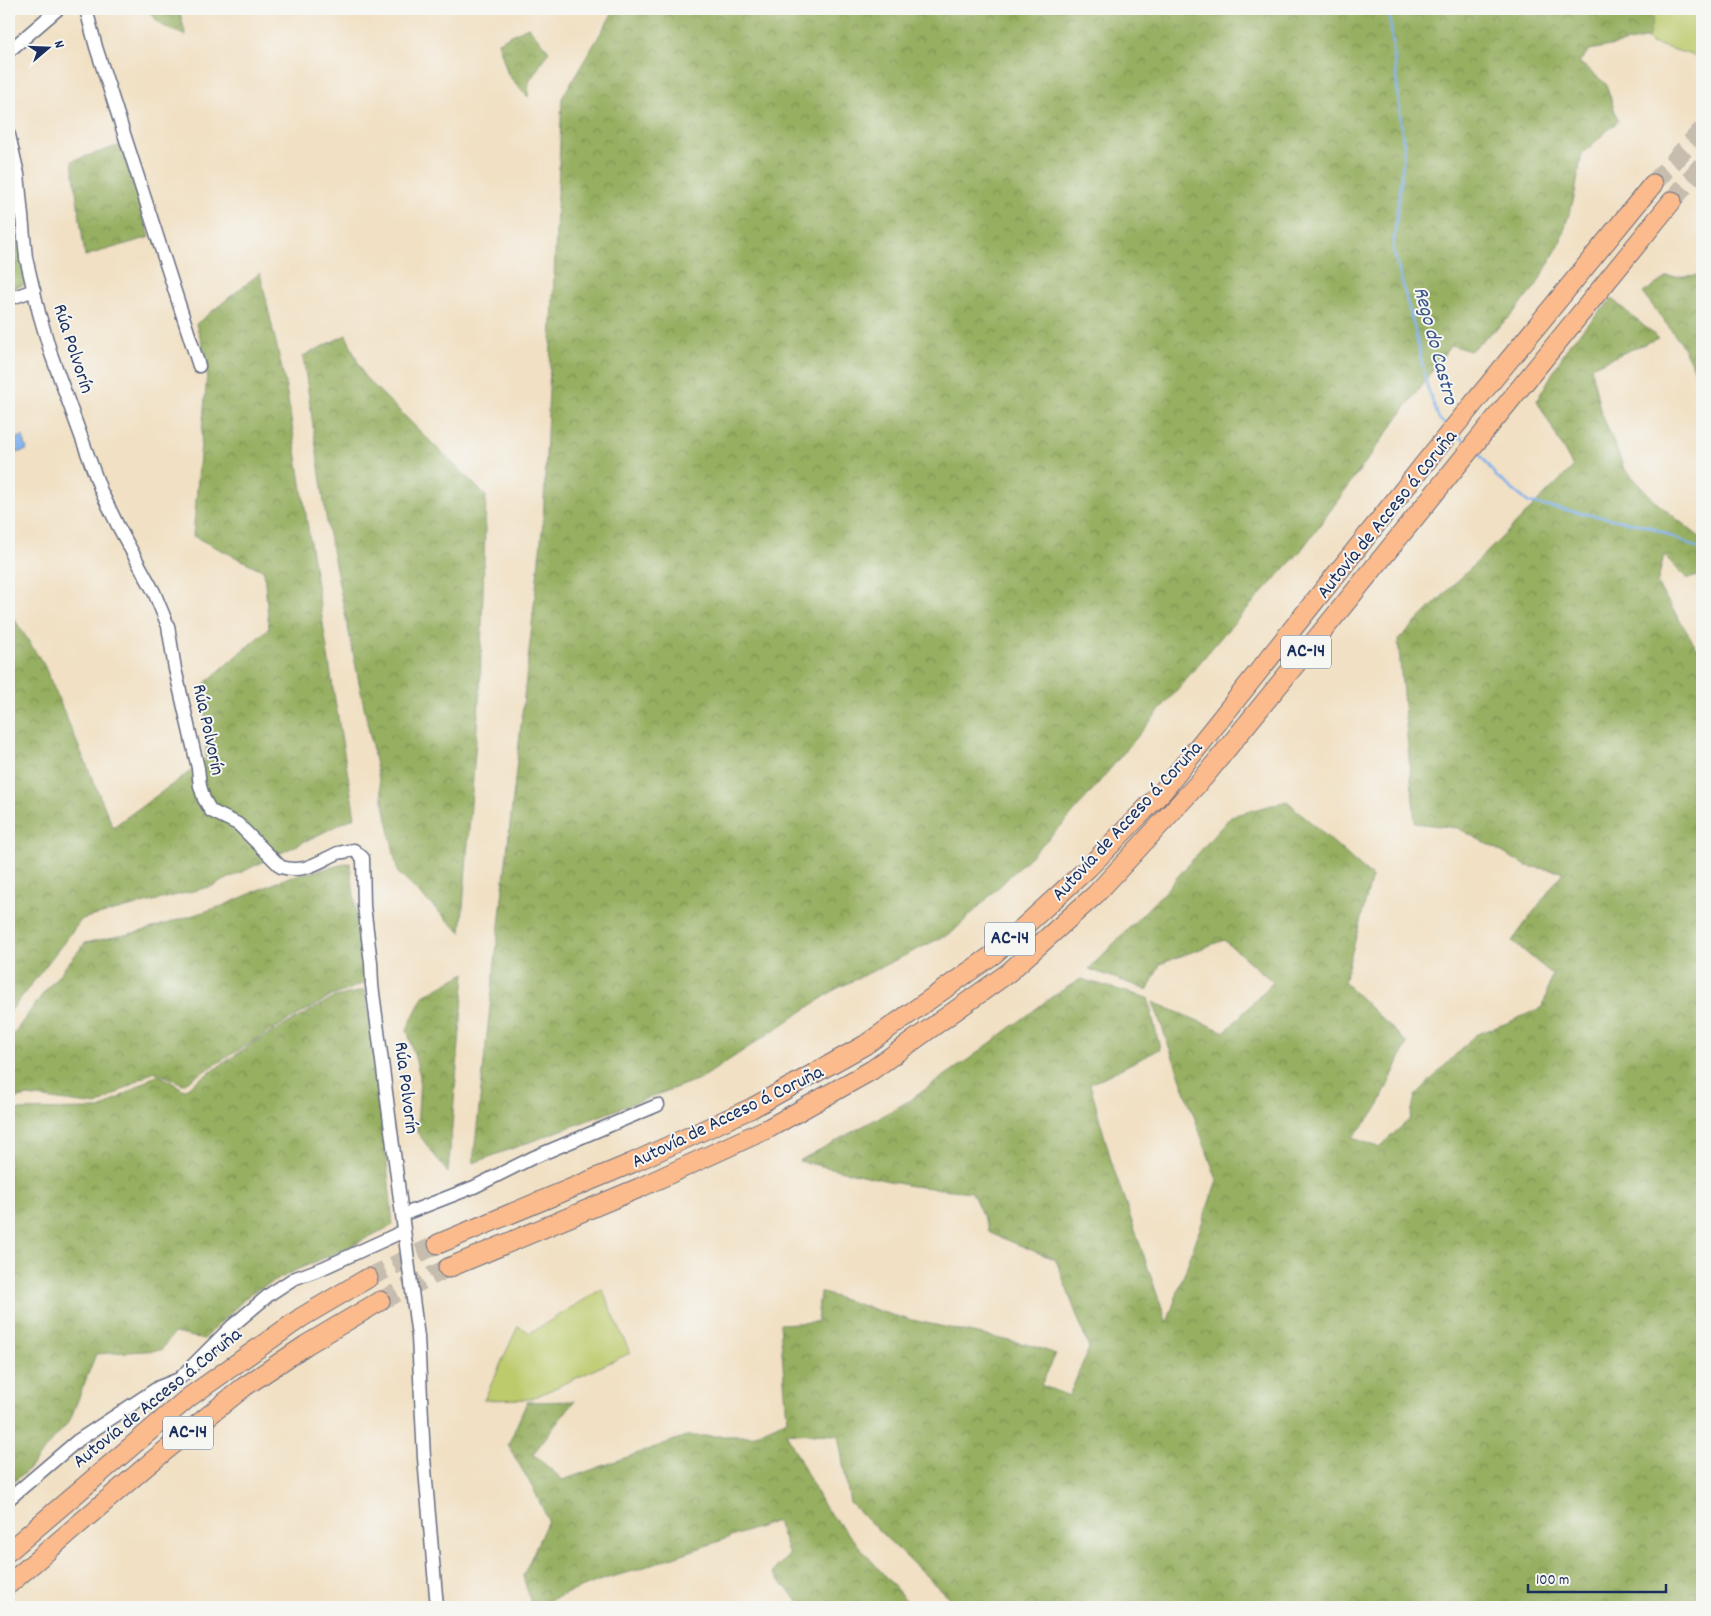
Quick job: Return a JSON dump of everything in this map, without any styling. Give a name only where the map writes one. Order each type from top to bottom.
[{"type":"highway","name":"Autovía de Acceso á Coruña","points":[[438,1244],[632,1163],[752,1108],[865,1045],[994,954],[1088,868],[1163,791],[1653,184]]},
{"type":"highway","name":"Autovía de Acceso á Coruña","points":[[448,1268],[639,1188],[769,1128],[872,1070],[1008,973],[1096,894],[1204,777],[1672,201]]},
{"type":"highway","name":"Autovía de Acceso á Coruña","points":[[9,1551],[188,1398],[302,1317],[368,1278]]},
{"type":"highway","name":"AC-14","points":[[9,1584],[150,1463],[244,1388],[306,1345],[380,1301]]},
{"type":"street","points":[[9,51],[58,9]]},
{"type":"street","points":[[86,9],[104,74],[199,366]]},
{"type":"street","name":"Rúa Polvorín","points":[[9,135],[18,174],[26,252],[39,313],[51,354],[101,491],[162,608],[168,626],[175,668],[198,768],[200,786],[210,811],[238,824],[282,867],[291,870],[298,870],[339,853],[354,850],[363,858],[364,906],[372,985],[403,1224]]},
{"type":"street","points":[[9,299],[34,290]]},
{"type":"street","points":[[9,1498],[77,1441],[159,1387],[179,1379],[232,1326],[270,1294],[293,1280],[330,1265],[403,1224],[532,1158],[658,1105]]},
{"type":"street","points":[[403,1224],[418,1337],[424,1458],[436,1607]]},
{"type":"green space","points":[[147,9],[179,9],[186,36],[161,25]]},
{"type":"green space","points":[[615,9],[1655,9],[1649,38],[1590,50],[1579,62],[1606,84],[1618,121],[1582,154],[1574,198],[1560,243],[1536,286],[1509,318],[1470,351],[1451,345],[1300,552],[1223,635],[1068,819],[953,932],[836,989],[702,1078],[473,1163],[543,523],[562,98]]},
{"type":"green space","points":[[1655,9],[1702,9],[1702,58],[1651,43],[1648,39]]},
{"type":"green space","points":[[528,27],[549,51],[529,82],[528,97],[508,75],[498,42]]},
{"type":"green space","points":[[121,145],[150,237],[85,256],[72,161]]},
{"type":"green space","points":[[9,169],[26,284],[9,290]]},
{"type":"green space","points":[[260,273],[286,387],[355,817],[213,886],[82,919],[9,1013],[9,611],[44,665],[113,827],[206,760],[205,683],[269,628],[264,571],[193,536],[208,363],[196,324]]},
{"type":"green space","points":[[1702,275],[1702,380],[1699,378],[1680,342],[1643,293],[1667,277]]},
{"type":"green space","points":[[1612,299],[1658,338],[1591,367],[1600,409],[1624,468],[1657,503],[1702,539],[1702,575],[1687,579],[1664,555],[1657,584],[1702,656],[1702,1595],[1694,1607],[962,1607],[947,1596],[850,1503],[838,1435],[786,1433],[823,1505],[912,1607],[803,1607],[772,1572],[789,1555],[777,1521],[636,1570],[601,1580],[532,1607],[523,1576],[548,1520],[534,1490],[508,1445],[527,1402],[574,1401],[533,1454],[563,1480],[686,1436],[752,1436],[787,1420],[780,1324],[817,1322],[820,1292],[898,1317],[1034,1346],[1056,1354],[1041,1385],[1069,1396],[1089,1348],[1056,1260],[990,1233],[972,1192],[911,1186],[799,1161],[907,1102],[969,1059],[1053,996],[1081,979],[1148,998],[1160,1049],[1090,1084],[1112,1164],[1167,1323],[1217,1180],[1153,1002],[1225,1032],[1273,982],[1224,940],[1160,964],[1148,990],[1089,969],[1166,890],[1231,816],[1287,801],[1372,877],[1344,982],[1407,1043],[1377,1109],[1352,1138],[1379,1147],[1410,1119],[1415,1096],[1475,1035],[1543,1007],[1552,974],[1512,941],[1563,872],[1527,866],[1458,828],[1415,823],[1398,640],[1573,467],[1537,400],[1570,343]]},
{"type":"green space","points":[[346,335],[364,376],[486,496],[480,688],[461,933],[398,873],[328,530],[303,356]]},
{"type":"green space","points":[[350,863],[365,983],[332,996],[183,1084],[154,1071],[97,1105],[28,1096],[9,1100],[9,1040],[42,995],[85,943],[143,931],[222,906],[289,877]]},
{"type":"green space","points":[[465,973],[448,1173],[417,1132],[420,1076],[407,1029],[423,996]]},
{"type":"green space","points":[[365,990],[380,1090],[393,1225],[251,1293],[204,1339],[174,1333],[161,1350],[96,1354],[70,1420],[28,1470],[9,1485],[9,1110],[100,1109],[158,1074],[184,1090],[253,1043],[335,997]]},
{"type":"green space","points":[[602,1289],[630,1353],[531,1399],[484,1400],[518,1326],[530,1333]]},
{"type":"water","points":[[23,436],[27,450],[9,455],[9,441]]},
{"type":"waterway","name":"Rego do Castro","points":[[1389,9],[1404,150],[1393,249],[1415,331],[1427,386],[1439,419],[1447,426]]},
{"type":"waterway","name":"Rego do Castro","points":[[1457,434],[1466,442]]},
{"type":"waterway","name":"Rego do Castro","points":[[1478,452],[1496,476],[1529,503],[1648,526],[1702,550]]},
{"type":"tunnel","points":[[1653,184],[1702,130]]},
{"type":"tunnel","points":[[1672,201],[1702,165]]},
{"type":"tunnel","points":[[368,1278],[438,1244]]},
{"type":"tunnel","points":[[380,1301],[448,1268]]}]
